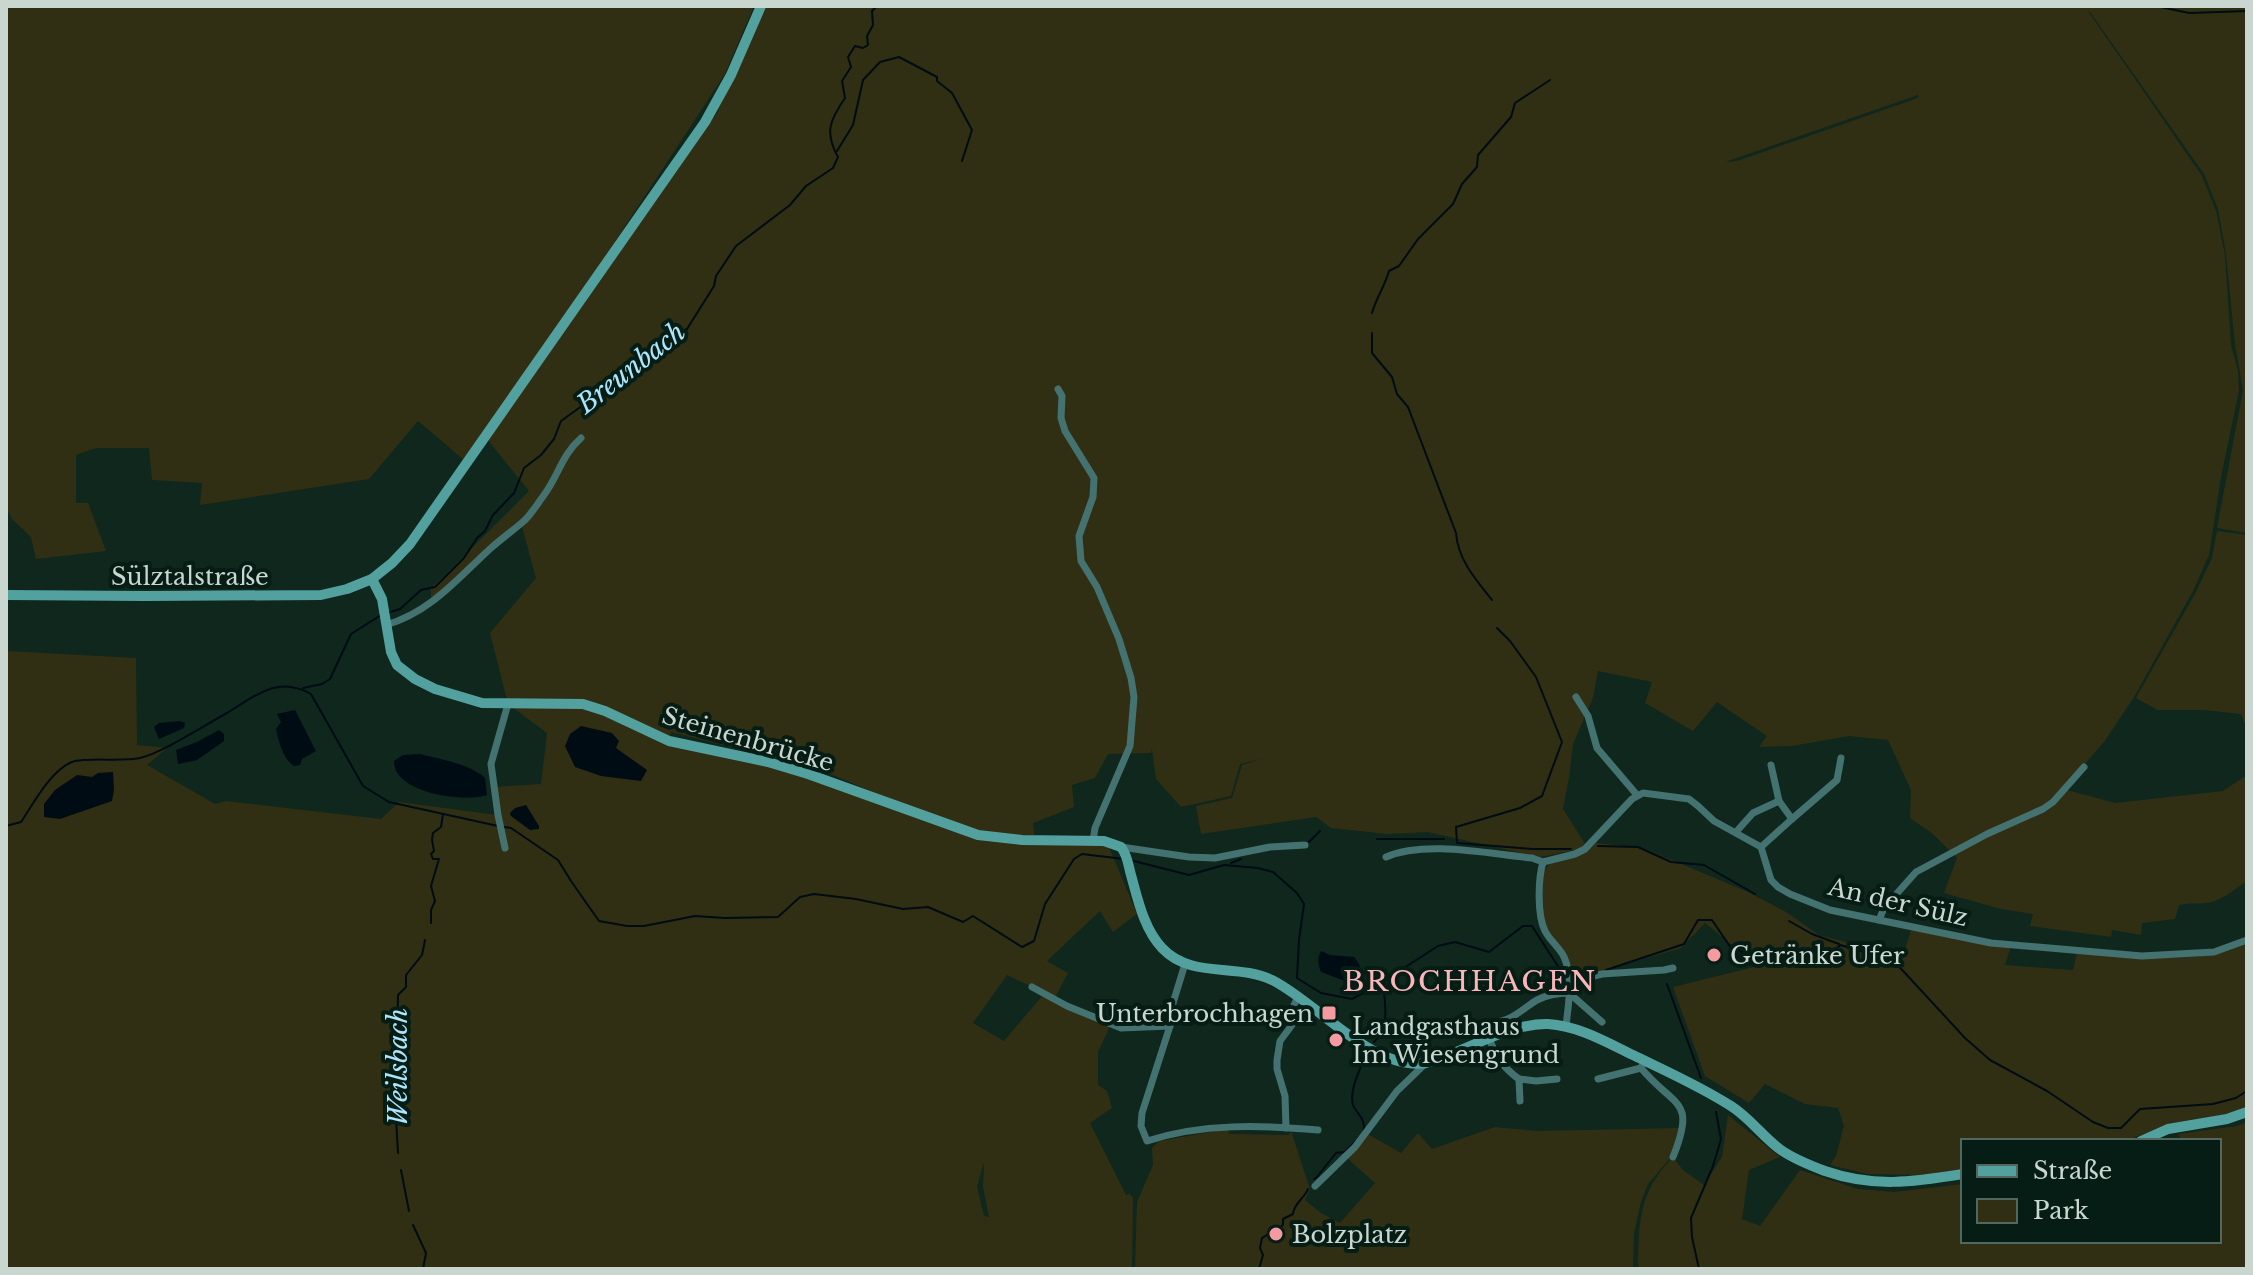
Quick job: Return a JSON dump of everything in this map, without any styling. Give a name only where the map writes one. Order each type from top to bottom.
[{"type":"main road","points":[[372,579],[410,544],[705,122],[731,75],[761,6]]},
{"type":"main road","name":"Sülztalstraße","points":[[6,595],[321,595],[372,579]]},
{"type":"main road","name":"Steinenbrücke","points":[[372,579],[382,599],[393,659],[397,665],[415,679],[457,697],[482,703],[583,704],[669,741],[781,766],[978,835],[1022,840],[1093,841],[1113,843],[1123,849]]},
{"type":"main road","points":[[1123,849],[1141,908],[1155,940],[1167,953],[1185,964],[1254,974],[1272,980],[1354,1038],[1390,1059],[1426,1063],[1530,1025],[1566,1027],[1589,1033],[1643,1064],[1732,1107],[1780,1149],[1812,1166],[1850,1179],[1878,1183],[1961,1174]]},
{"type":"main road","points":[[2146,1139],[2168,1129],[2227,1119],[2247,1112]]},
{"type":"street","points":[[1058,389],[1062,396],[1061,418],[1065,431],[1094,478],[1093,497],[1079,536],[1081,561],[1097,587],[1119,639],[1134,697],[1130,746],[1095,828],[1093,841]]},
{"type":"street","points":[[385,617],[403,620],[440,598],[527,518],[550,487],[557,468],[570,448],[581,438]]},
{"type":"street","points":[[1576,697],[1588,716],[1597,748],[1637,795]]},
{"type":"street","points":[[505,848],[491,764],[508,704]]},
{"type":"street","points":[[1386,857],[1410,850],[1435,848],[1532,858],[1543,862],[1585,849],[1637,795],[1643,793],[1689,799],[1714,821],[1761,847],[1837,780],[1841,758]]},
{"type":"street","points":[[1771,765],[1779,801],[1792,819]]},
{"type":"street","points":[[1879,920],[1884,908],[1916,872],[1987,834],[2043,809],[2084,767]]},
{"type":"street","points":[[1736,832],[1753,813],[1779,801]]},
{"type":"street","points":[[1123,849],[1215,858],[1270,847],[1305,845]]},
{"type":"street","name":"An der Sülz","points":[[1761,847],[1771,880],[1778,887],[1830,910],[1991,943],[2122,956],[2214,952],[2247,940]]},
{"type":"street","points":[[1543,862],[1539,889],[1542,922],[1546,933],[1564,957],[1570,982],[1566,1027]]},
{"type":"street","points":[[1185,964],[1173,1003],[1170,1026],[1142,1113],[1141,1126],[1147,1141],[1229,1126],[1318,1130]]},
{"type":"street","points":[[1570,982],[1602,974],[1673,968]]},
{"type":"street","points":[[1032,987],[1067,1006],[1121,1028],[1170,1026]]},
{"type":"street","points":[[1502,1021],[1544,997],[1569,993],[1602,1022]]},
{"type":"street","points":[[1286,1128],[1285,1096],[1277,1060],[1280,1041],[1292,1025],[1298,997]]},
{"type":"street","points":[[1489,1039],[1500,1063],[1519,1079],[1557,1079]]},
{"type":"street","points":[[1315,1186],[1355,1147],[1397,1091],[1426,1063]]},
{"type":"street","points":[[1598,1079],[1643,1064],[1654,1083],[1679,1104],[1683,1113],[1684,1127],[1673,1157]]},
{"type":"street","points":[[1519,1079],[1520,1101]]},
{"type":"green space","points":[[6,6],[754,6],[725,74],[589,281],[465,461],[418,421],[369,479],[200,505],[202,483],[152,480],[149,448],[96,448],[76,455],[76,503],[88,503],[106,551],[36,559],[31,537],[12,519],[6,508]]},
{"type":"green space","points":[[758,6],[2247,6],[2247,533],[2217,528],[2243,390],[2226,254],[2218,209],[2204,174],[2088,11],[2202,176],[2216,211],[2225,255],[2231,345],[2238,371],[2239,391],[2209,555],[2193,591],[2134,697],[2104,742],[2052,801],[1952,853],[1933,834],[1910,818],[1911,790],[1888,740],[1849,736],[1792,746],[1759,747],[1767,736],[1717,702],[1693,731],[1645,703],[1652,682],[1598,671],[1593,698],[1573,744],[1563,809],[1585,844],[1576,850],[1540,857],[1428,832],[1387,834],[1331,828],[1316,817],[1201,834],[1196,806],[1232,798],[1242,765],[1261,759],[1240,764],[1231,796],[1181,807],[1156,779],[1152,749],[1151,753],[1108,754],[1095,778],[1072,785],[1074,807],[1033,823],[1035,840],[1093,841],[1109,847],[1137,914],[1113,932],[1100,911],[1047,961],[1068,973],[1055,998],[1007,975],[973,1023],[1004,1041],[1043,995],[1110,1026],[1098,1052],[1098,1085],[1107,1091],[1112,1108],[1090,1123],[1126,1195],[1130,1194],[1133,1198],[1132,1269],[6,1269],[6,651],[136,658],[137,745],[167,748],[147,765],[215,804],[226,801],[381,819],[399,802],[497,815],[496,787],[541,784],[547,733],[508,704],[490,633],[536,578],[520,520],[443,592],[431,599],[431,588],[529,491],[486,438],[717,113]],"holes":[[[1918,95],[1915,99],[1737,161],[1725,162]],[[671,732],[818,769],[960,828],[768,762],[669,740]],[[984,1162],[983,1187],[989,1217],[984,1216],[977,1187]]]},
{"type":"green space","points":[[2217,531],[2247,535],[2247,730],[2241,714],[2158,710],[2136,698],[2196,592],[2212,558]]},
{"type":"green space","points":[[2247,775],[2247,881],[2212,902],[2179,905],[2175,919],[2142,923],[2141,935],[2112,930],[2111,937],[2030,926],[2033,914],[2001,909],[1944,893],[1957,858],[1954,854],[2033,816],[2067,790],[2115,803],[2223,791]]},
{"type":"green space","points":[[1596,843],[1643,848],[1746,891],[1786,912],[1819,935],[1904,953],[1911,930],[2011,946],[2005,965],[2073,970],[2077,953],[2140,958],[2189,957],[2232,950],[2247,942],[2247,1106],[2238,1112],[2173,1123],[2130,1139],[1961,1139],[1961,1169],[1920,1175],[1867,1174],[1830,1165],[1836,1156],[1844,1126],[1838,1108],[1805,1104],[1765,1084],[1749,1103],[1705,1076],[1673,987],[1758,966],[1705,923],[1681,948],[1572,980],[1543,921],[1541,889],[1544,871],[1552,861],[1587,852]]},
{"type":"green space","points":[[1728,1115],[1780,1157],[1749,1170],[1742,1219],[1760,1226],[1800,1170],[1858,1189],[1894,1192],[1961,1184],[1961,1243],[2221,1243],[2221,1139],[2181,1139],[2178,1134],[2247,1122],[2247,1269],[1638,1269],[1643,1209],[1661,1170],[1673,1157],[1683,1170],[1704,1185],[1722,1157]]},
{"type":"green space","points":[[1495,1127],[1535,1131],[1681,1128],[1672,1156],[1648,1184],[1641,1202],[1634,1233],[1633,1269],[1135,1269],[1137,1202],[1153,1165],[1152,1148],[1159,1141],[1228,1129],[1229,1134],[1289,1135],[1291,1131],[1310,1189],[1305,1200],[1340,1223],[1375,1183],[1347,1158],[1368,1134],[1401,1153],[1418,1133],[1432,1149]]},
{"type":"shaded area","points":[[295,710],[316,751],[302,759],[300,765],[294,766],[284,755],[276,729],[281,722],[277,714]]},
{"type":"shaded area","points":[[159,723],[185,723],[184,728],[159,739],[154,727]]},
{"type":"shaded area","points":[[581,726],[612,733],[619,741],[616,748],[647,770],[641,781],[601,776],[575,767],[565,746],[570,734]]},
{"type":"shaded area","points":[[219,730],[224,734],[224,741],[197,760],[178,764],[176,750]]},
{"type":"shaded area","points":[[420,754],[479,773],[485,778],[487,795],[447,796],[417,788],[405,781],[397,772],[394,761],[403,755]]},
{"type":"shaded area","points":[[113,772],[112,801],[60,819],[44,817],[44,804],[55,790],[77,775],[92,777],[98,773]]},
{"type":"shaded area","points":[[526,805],[539,829],[530,830],[511,816],[515,808]]},
{"type":"shaded area","points":[[1321,951],[1354,957],[1360,967],[1359,978],[1348,982],[1321,972],[1318,962]]},
{"type":"waterway","name":"Breunbach","points":[[387,613],[400,609],[421,590],[435,587],[464,558],[493,515],[514,493],[524,468],[541,455],[554,439],[561,421],[611,388],[637,359],[664,339],[687,329],[736,246],[790,205],[806,186],[833,168],[838,157],[830,133],[845,98],[842,81],[851,67],[848,57],[855,46],[863,48],[868,45],[867,36],[873,25],[872,11],[877,6]]},
{"type":"waterway","points":[[2156,6],[2189,13],[2247,11]]},
{"type":"waterway","points":[[837,151],[853,125],[863,80],[880,62],[899,57],[937,77],[937,81],[952,93],[972,130],[962,161]]},
{"type":"waterway","points":[[1372,313],[1389,271],[1399,266],[1418,239],[1453,204],[1462,184],[1477,167],[1478,155],[1511,117],[1515,103],[1550,80]]},
{"type":"waterway","points":[[1372,333],[1372,353],[1392,377],[1397,394],[1408,407],[1464,561],[1492,600]]},
{"type":"waterway","name":"Breunbach","points":[[303,688],[330,679],[351,634],[381,615]]},
{"type":"waterway","points":[[1497,628],[1536,677],[1562,742],[1542,796],[1520,808],[1456,827],[1457,843],[1571,849]]},
{"type":"waterway","points":[[6,826],[21,822],[50,780],[64,766],[87,760],[140,758],[160,751],[257,695],[277,687],[299,689],[311,694],[363,786],[389,802],[498,826]]},
{"type":"waterway","name":"Weilsbach","points":[[431,923],[435,901],[431,886],[439,859],[433,859],[431,854],[434,851],[432,840],[433,833],[441,827],[443,814]]},
{"type":"waterway","points":[[504,827],[511,828],[558,860],[599,921],[644,926],[695,916],[778,917],[800,897],[814,894],[903,909],[928,907],[963,922],[973,916],[1022,947],[1034,941],[1045,904],[1074,859],[1082,854],[1124,859]]},
{"type":"waterway","points":[[1305,842],[1320,831]]},
{"type":"waterway","points":[[1377,839],[1444,839]]},
{"type":"waterway","points":[[1598,846],[1638,847],[1671,862],[1704,865],[1755,894]]},
{"type":"waterway","points":[[1231,863],[1241,859]]},
{"type":"waterway","points":[[1130,860],[1189,875],[1224,865],[1273,872],[1297,893],[1304,904],[1297,978],[1321,993],[1352,999],[1438,946],[1455,942],[1489,952],[1523,926],[1532,926],[1565,977]]},
{"type":"waterway","points":[[1606,970],[1684,944],[1698,920],[1712,920],[1731,948],[1778,965],[1803,960],[1823,963],[1840,945],[1893,960],[1965,1038],[1990,1060],[2108,1128],[2121,1128],[2140,1109],[2213,1104],[2236,1098],[2247,1091]]},
{"type":"waterway","points":[[1789,921],[1839,944]]},
{"type":"waterway","name":"Weilsbach","points":[[398,1153],[393,1053],[397,1039],[398,995],[406,987],[406,975],[422,955],[425,940]]},
{"type":"waterway","points":[[1667,984],[1701,1078]]},
{"type":"waterway","points":[[1374,1042],[1382,1032],[1385,1013],[1384,992],[1377,987]]},
{"type":"waterway","points":[[1364,1130],[1353,1105],[1352,1093],[1365,1058]]},
{"type":"waterway","points":[[1699,1269],[1691,1218],[1721,1139],[1716,1112]]},
{"type":"waterway","points":[[1314,1179],[1336,1153],[1345,1152],[1356,1141]]},
{"type":"waterway","name":"Weilsbach","points":[[401,1170],[409,1211]]},
{"type":"waterway","points":[[1259,1269],[1263,1255],[1260,1248],[1262,1238],[1283,1225],[1283,1219],[1293,1214],[1308,1189]]},
{"type":"waterway","name":"Weilsbach","points":[[413,1225],[426,1253],[423,1269]]},
{"type":"place","name":"Getränke Ufer","points":[[1714,955]]},
{"type":"place","name":"Unterbrochhagen","points":[[1329,1013]]},
{"type":"place","name":"Landgasthaus Im Wiesengrund","points":[[1336,1040]]},
{"type":"place","name":"Bolzplatz","points":[[1276,1234]]},
{"type":"district","name":"BROCHHAGEN","points":[[1470,981]]}]
